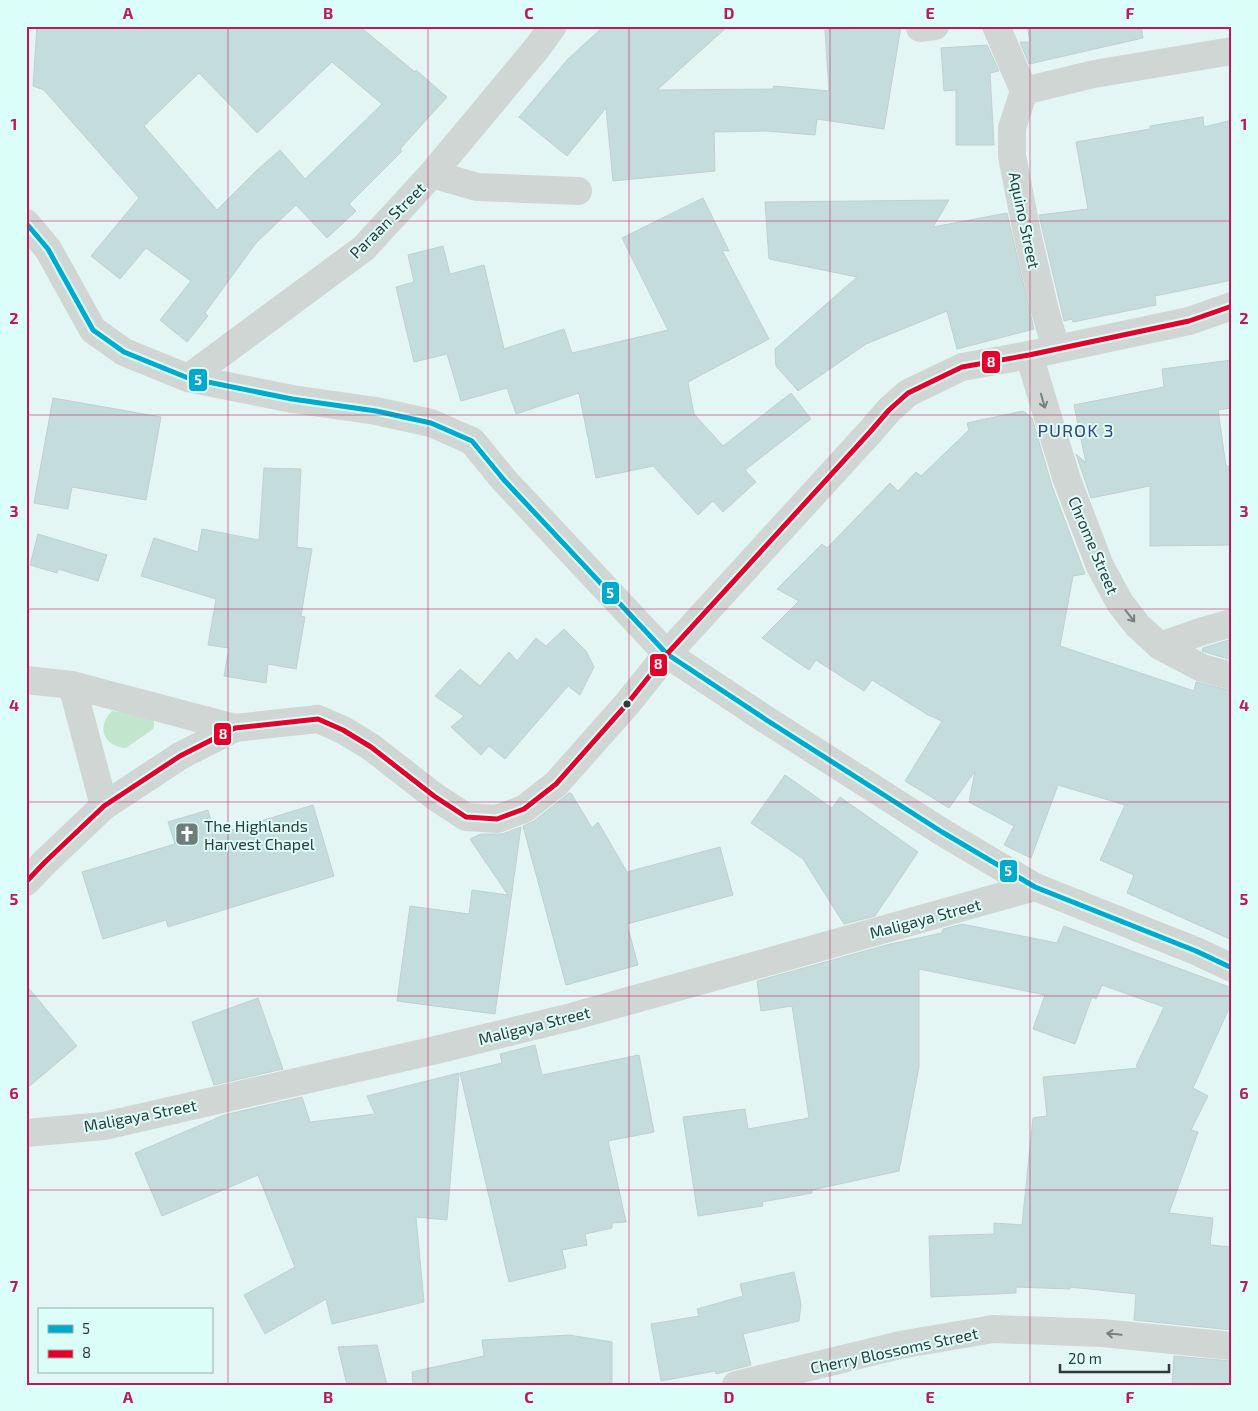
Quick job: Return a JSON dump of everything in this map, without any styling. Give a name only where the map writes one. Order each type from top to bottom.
[{"type":"street","name":"Paraan Street","points":[[188,378],[364,248],[432,174],[537,48],[553,26]]},
{"type":"street","points":[[996,26],[1024,91],[1094,74],[1232,51]]},
{"type":"street","name":"Aquino Street","points":[[1024,91],[1012,128],[1012,156],[1027,233],[1056,349]]},
{"type":"street","points":[[432,174],[477,187],[578,191]]},
{"type":"street","points":[[26,223],[48,248],[93,330],[124,352],[188,378],[292,399],[376,411],[432,423],[472,441],[504,480],[667,654],[784,732],[942,832],[1035,887],[1196,951],[1232,968]]},
{"type":"street","points":[[26,680],[72,685],[235,728],[318,719],[344,730],[371,747],[434,796],[466,817],[497,819],[524,809],[556,784],[628,704],[667,654],[889,410],[908,393],[962,367],[1029,355],[1189,321],[1232,306]]},
{"type":"street","name":"Chrome Street","points":[[1029,355],[1067,480],[1100,566],[1120,603],[1138,626],[1160,646],[1202,668],[1232,676]]},
{"type":"street","points":[[1160,646],[1203,630],[1232,623]]},
{"type":"street","points":[[72,685],[104,806]]},
{"type":"street","points":[[26,882],[44,862],[104,806],[180,756],[235,728]]},
{"type":"street","name":"Maligaya Street","points":[[26,1133],[104,1126],[436,1050],[571,1017],[1035,887]]},
{"type":"street","name":"Cherry Blossoms Street","points":[[736,1385],[900,1345],[993,1329],[1102,1333],[1232,1346]]},
{"type":"green space","points":[[112,711],[146,715],[153,720],[153,729],[126,748],[112,744],[104,735],[103,729],[107,717]]},
{"type":"building","points":[[37,26],[359,26],[415,72],[416,70],[447,97],[400,149],[402,151],[349,204],[356,211],[327,238],[296,205],[256,243],[205,313],[208,316],[187,342],[160,320],[191,281],[146,248],[120,279],[91,256],[139,198],[44,90],[33,86]],"holes":[[[332,62],[382,104],[305,179],[280,150],[217,210],[144,126],[199,73],[257,133]]]},
{"type":"building","points":[[604,26],[728,26],[657,90],[773,89],[774,86],[829,91],[825,30],[901,26],[884,129],[817,119],[815,135],[766,131],[714,132],[715,171],[613,181],[606,108],[567,156],[519,117],[568,59]]},
{"type":"building","points":[[1027,26],[1141,26],[1143,38],[1029,64],[1020,42],[1030,42]]},
{"type":"building","points":[[987,45],[999,71],[990,73],[994,145],[956,145],[956,90],[944,91],[941,48]]},
{"type":"building","points":[[1203,117],[1204,127],[1232,120],[1232,280],[1155,296],[1156,305],[1073,322],[1072,319],[1064,321],[1039,215],[1088,209],[1076,142],[1150,129],[1150,126]]},
{"type":"building","points":[[703,198],[729,251],[722,250],[769,339],[688,382],[694,414],[723,446],[791,393],[811,419],[745,470],[756,482],[723,512],[713,501],[698,515],[653,466],[596,478],[579,393],[516,414],[507,388],[461,401],[447,354],[414,362],[396,287],[414,282],[408,255],[443,246],[450,274],[484,265],[504,349],[564,329],[572,353],[668,330],[622,238]]},
{"type":"building","points":[[949,200],[933,227],[1007,213],[1034,329],[957,349],[947,311],[866,344],[798,391],[776,366],[775,349],[857,277],[769,259],[765,202]]},
{"type":"building","points":[[1232,360],[1232,408],[1218,410],[1226,466],[1232,466],[1232,545],[1150,546],[1150,486],[1091,498],[1076,454],[1086,463],[1074,405],[1164,387],[1162,369]]},
{"type":"building","points":[[53,398],[161,417],[146,500],[72,487],[68,509],[34,503]]},
{"type":"building","points":[[1023,411],[1032,418],[1052,486],[1085,574],[1073,576],[1060,646],[1194,691],[1196,682],[1232,691],[1232,940],[1127,893],[1134,875],[1100,860],[1125,805],[1058,785],[1031,858],[1004,845],[1014,826],[969,802],[975,771],[949,808],[905,781],[942,721],[928,715],[872,680],[864,691],[816,660],[809,670],[762,638],[799,601],[777,589],[822,544],[827,548],[890,483],[898,491],[916,472],[921,476],[969,430],[967,423]]},
{"type":"building","points":[[264,468],[301,469],[297,547],[312,549],[301,616],[305,617],[296,669],[268,664],[266,683],[224,676],[229,648],[208,645],[216,599],[141,576],[154,538],[198,552],[202,529],[259,540]]},
{"type":"building","points":[[38,534],[107,555],[98,581],[58,569],[57,573],[30,565]]},
{"type":"building","points":[[564,629],[586,651],[594,667],[580,695],[568,686],[505,759],[489,746],[481,755],[451,727],[464,716],[435,696],[460,669],[480,686],[509,652],[517,661],[536,638],[546,646]]},
{"type":"building","points":[[1232,639],[1232,660],[1202,651],[1203,648]]},
{"type":"building","points":[[785,775],[832,808],[840,797],[918,852],[875,916],[844,924],[803,859],[751,823]]},
{"type":"building","points":[[571,793],[592,828],[598,822],[627,872],[720,847],[733,895],[627,924],[638,965],[566,985],[523,826],[534,821]]},
{"type":"building","points":[[313,805],[334,876],[168,927],[166,920],[103,939],[82,872],[175,844],[168,822],[208,810],[215,835]]},
{"type":"building","points":[[521,827],[495,1014],[397,1001],[410,906],[469,914],[472,890],[508,895],[470,839],[481,834],[502,834]]},
{"type":"building","points":[[962,924],[1057,943],[1064,926],[1232,988],[1232,1002],[1193,1088],[1208,1096],[1191,1130],[1198,1132],[1169,1213],[1213,1218],[1210,1245],[1232,1247],[1232,1330],[1134,1320],[1136,1294],[1070,1287],[1070,1289],[1016,1287],[1016,1293],[931,1297],[929,1236],[994,1234],[994,1223],[1022,1225],[1033,1118],[1047,1116],[1043,1077],[1139,1068],[1136,1066],[1164,1007],[1102,985],[1096,999],[1092,997],[1075,1044],[1033,1029],[1045,995],[919,969],[919,1067],[899,1171],[812,1190],[812,1193],[762,1202],[763,1206],[698,1216],[683,1117],[745,1109],[748,1129],[809,1118],[792,1006],[761,1011],[757,981],[890,944],[942,933],[943,929]]},
{"type":"building","points":[[26,985],[77,1046],[26,1089]]},
{"type":"building","points":[[258,998],[283,1069],[214,1085],[192,1022]]},
{"type":"building","points":[[535,1045],[542,1075],[639,1055],[654,1132],[608,1141],[626,1222],[612,1223],[612,1228],[585,1234],[587,1245],[562,1250],[566,1268],[509,1282],[460,1073],[502,1063],[500,1054]]},
{"type":"building","points":[[459,1073],[447,1220],[416,1217],[424,1302],[332,1324],[326,1299],[265,1334],[244,1295],[295,1267],[258,1175],[162,1216],[135,1153],[224,1115],[302,1097],[310,1122],[375,1114],[367,1096]]},
{"type":"building","points":[[794,1272],[801,1304],[799,1321],[743,1334],[751,1365],[716,1374],[715,1371],[661,1381],[651,1324],[699,1316],[697,1309],[743,1296],[740,1284]]},
{"type":"building","points":[[569,1335],[612,1342],[612,1385],[413,1385],[412,1372],[484,1356],[482,1340]]},
{"type":"building","points":[[377,1345],[387,1385],[347,1385],[338,1347]]},
{"type":"building","points":[[1174,1356],[1231,1361],[1229,1385],[1172,1385]]},
{"type":"transit line","name":"5","points":[[26,223],[48,249],[93,330],[124,352],[188,378],[292,399],[376,411],[431,423],[472,441],[504,480],[667,654],[942,832],[1035,887],[1196,951],[1232,968]]},
{"type":"transit line","name":"8","points":[[26,882],[104,806],[180,756],[235,728],[318,719],[343,730],[371,747],[434,796],[466,817],[497,819],[524,809],[556,784],[627,704],[667,654],[889,410],[908,393],[962,367],[1029,355],[1189,321],[1232,306]]},
{"type":"place","name":"The Highlands Harvest Chapel","points":[[187,834]]},
{"type":"district","name":"PUROK 3","points":[[1076,430]]}]
